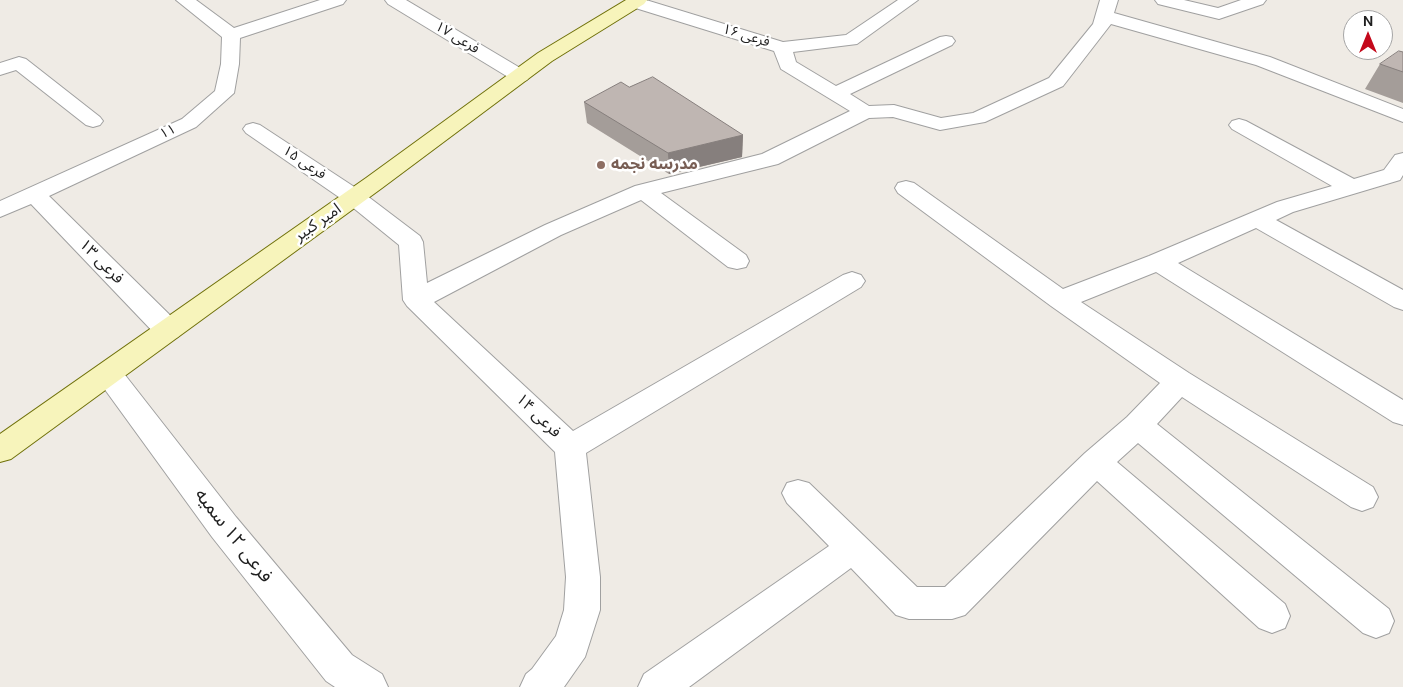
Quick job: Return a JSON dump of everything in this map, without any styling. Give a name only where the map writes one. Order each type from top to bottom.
[{"type":"main road","name":"امیر کبیر","points":[[0,450],[354,197],[545,57],[636,1]]},
{"type":"street","points":[[185,0],[231,35],[337,0]]},
{"type":"street","name":"فرعی ۱۷","points":[[394,0],[520,76]]},
{"type":"street","points":[[782,48],[851,40],[909,0]]},
{"type":"street","points":[[1164,0],[1218,14],[1257,0]]},
{"type":"street","name":"فرعی ۱۶","points":[[636,1],[782,48],[788,65],[865,112]]},
{"type":"street","points":[[354,197],[411,242],[416,300],[553,230],[643,191],[770,160],[865,112],[894,111],[940,124],[978,118],[1056,82],[1102,25],[1107,8],[1263,61],[1403,116]]},
{"type":"street","name":"۱۱","points":[[0,210],[189,123],[224,93],[230,64],[231,35]]},
{"type":"street","points":[[836,93],[946,41]]},
{"type":"street","points":[[0,69],[19,63],[93,121]]},
{"type":"street","points":[[1239,125],[1350,186]]},
{"type":"street","name":"فرعی ۱۵","points":[[253,129],[354,197]]},
{"type":"street","points":[[1060,300],[1158,262],[1285,207],[1392,175],[1403,160]]},
{"type":"street","points":[[906,188],[1060,300],[1179,380],[1362,498]]},
{"type":"street","points":[[643,191],[737,261]]},
{"type":"street","name":"فرعی ۱۳","points":[[34,194],[168,330]]},
{"type":"street","points":[[1257,219],[1403,301]]},
{"type":"street","points":[[1158,262],[1403,414]]},
{"type":"street","points":[[570,447],[852,281]]},
{"type":"street","name":"فرعی ۱۴","points":[[416,300],[570,447],[583,577],[582,610],[572,645],[545,682],[539,687]]},
{"type":"street","name":"فرعی ۱۲ سمیه","points":[[108,373],[224,527],[340,668],[369,687]]},
{"type":"street","points":[[798,493],[909,603],[952,603],[1096,462],[1138,425],[1179,380]]},
{"type":"street","points":[[1138,425],[1376,621]]},
{"type":"street","points":[[1096,462],[1272,616]]},
{"type":"street","points":[[657,687],[853,548]]},
{"type":"building","points":[[1399,51],[1403,52],[1403,72],[1380,64],[1386,60],[1393,60],[1393,55]]},
{"type":"building","points":[[653,77],[743,135],[668,153],[584,102],[621,82],[629,87]]},
{"type":"place","name":"مدرسه نجمه","points":[[601,165]]}]
